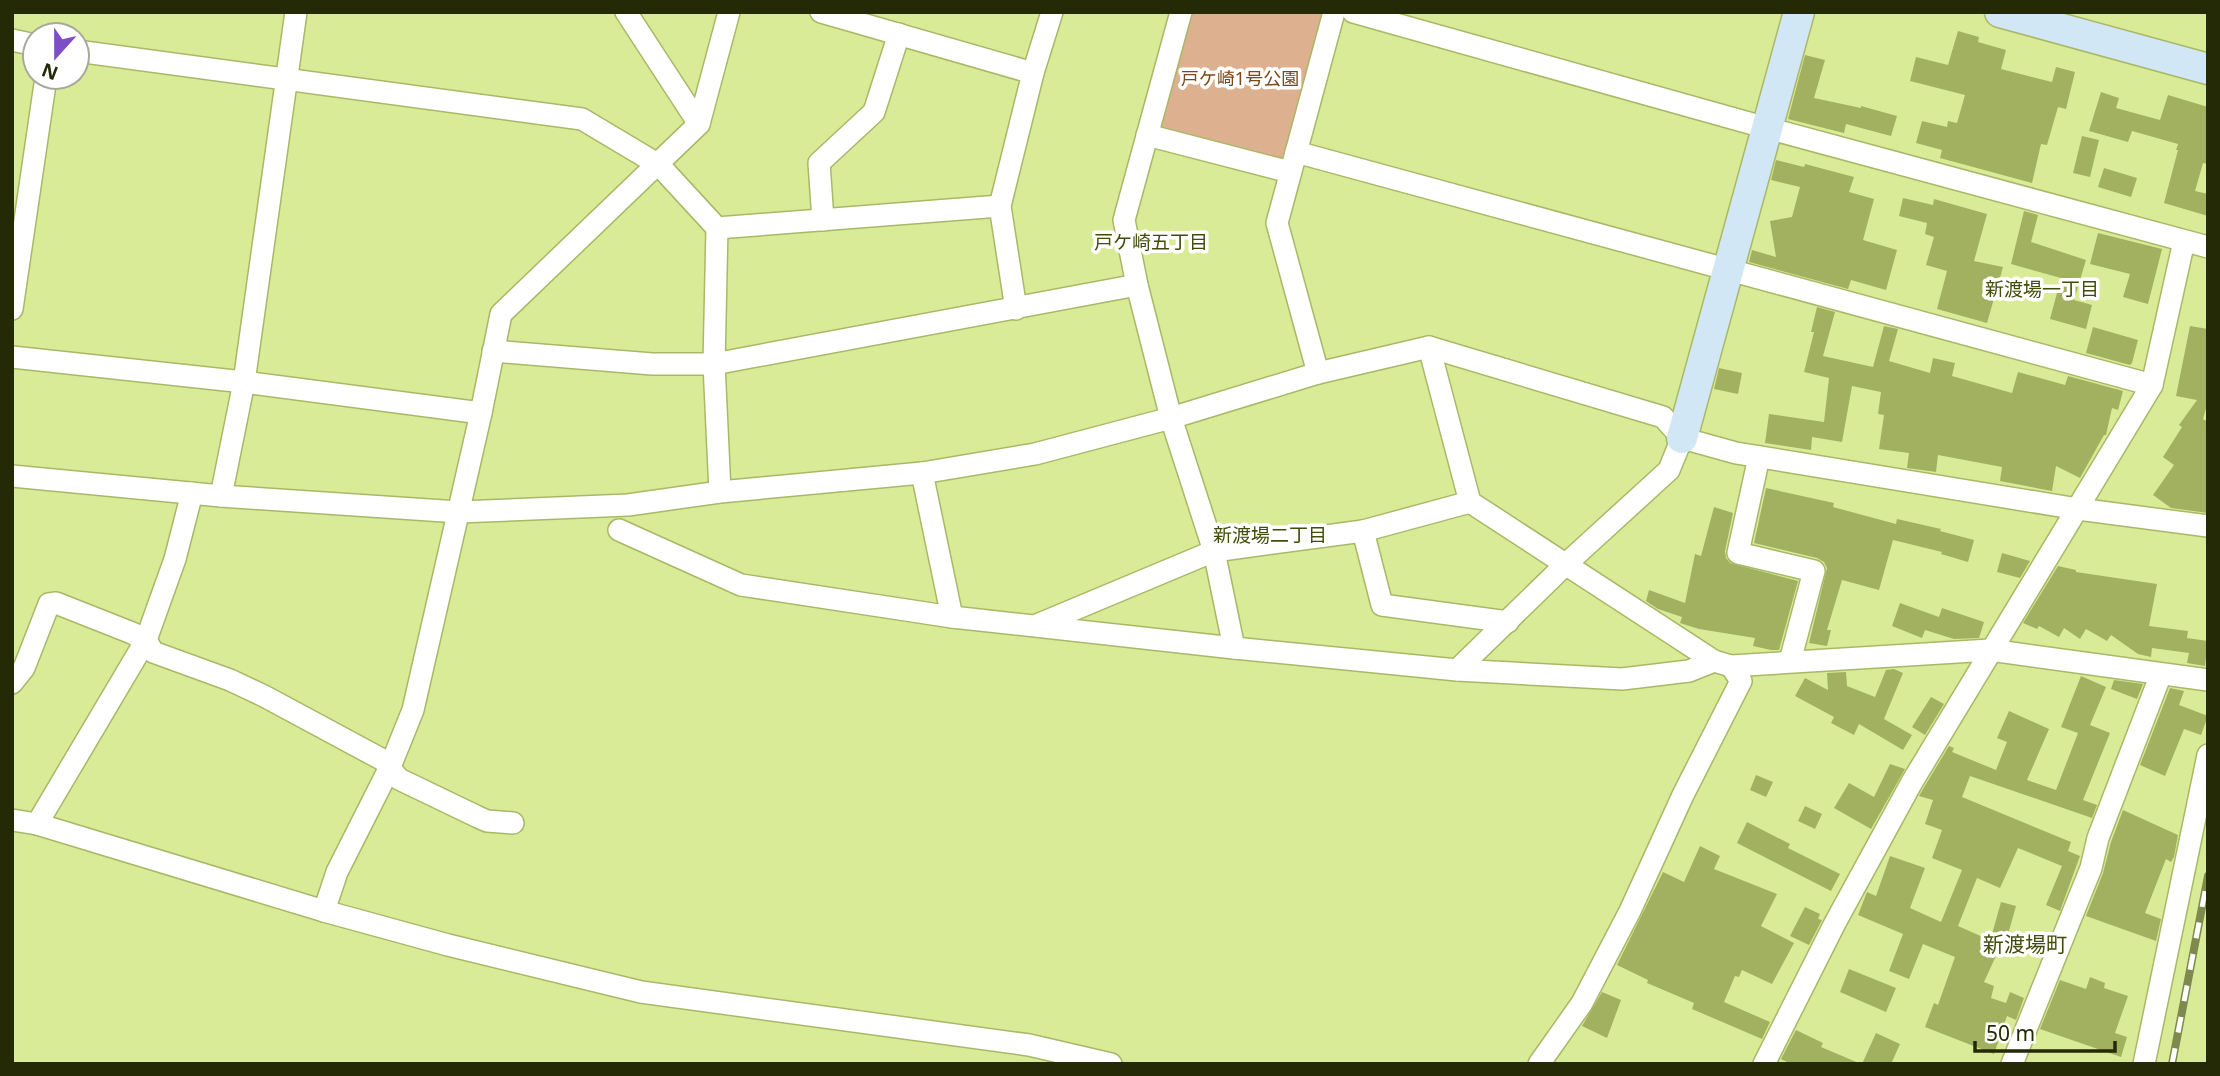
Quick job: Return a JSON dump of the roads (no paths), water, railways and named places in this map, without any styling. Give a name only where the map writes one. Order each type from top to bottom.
[{"type":"street","points":[[221,496],[244,382],[296,12]]},
{"type":"street","points":[[626,12],[699,124]]},
{"type":"street","points":[[324,911],[338,872],[390,767],[413,710],[501,314],[699,124],[729,12]]},
{"type":"street","points":[[821,12],[1034,73]]},
{"type":"street","points":[[1016,309],[1000,206],[1052,12]]},
{"type":"street","points":[[1181,12],[1124,220],[1137,285],[1171,418],[1214,551],[1234,648]]},
{"type":"street","points":[[1318,373],[1277,223],[1334,12]]},
{"type":"street","points":[[1353,12],[1767,128],[2208,247]]},
{"type":"street","points":[[1457,670],[1566,564],[1669,470],[1682,438],[1799,12]]},
{"type":"street","points":[[2000,12],[2208,69]]},
{"type":"street","points":[[822,220],[819,163],[874,112],[898,34]]},
{"type":"street","points":[[91,53],[582,119],[659,165],[718,228],[714,364],[720,492]]},
{"type":"street","points":[[12,309],[44,91]]},
{"type":"street","points":[[1147,135],[1293,162],[1729,271],[2152,385]]},
{"type":"street","points":[[718,228],[1000,206]]},
{"type":"street","points":[[1764,1064],[1835,923],[1912,782],[2152,385],[2184,241]]},
{"type":"street","points":[[494,351],[652,363],[714,364],[1137,285]]},
{"type":"street","points":[[1429,347],[1470,502],[1723,663],[1741,681],[1683,795],[1630,911],[1582,1003],[1539,1064]]},
{"type":"street","points":[[12,476],[221,496],[459,512],[628,506],[720,492],[922,473],[1035,454],[1171,418],[1318,373],[1429,347],[1663,417],[1682,438],[1736,453],[2078,509],[2208,526]]},
{"type":"street","points":[[12,357],[244,382],[481,413]]},
{"type":"street","points":[[1759,457],[1738,553],[1814,571],[1790,661]]},
{"type":"street","points":[[922,473],[952,617]]},
{"type":"street","points":[[37,824],[146,640],[175,559],[192,493]]},
{"type":"street","points":[[1034,626],[1214,551],[1363,531],[1470,502]]},
{"type":"street","points":[[619,530],[741,585],[952,617],[1457,670],[1622,679],[1689,671],[1723,663],[1990,650],[2208,680]]},
{"type":"street","points":[[1363,531],[1382,605],[1508,622]]},
{"type":"street","points":[[12,683],[24,668],[49,604],[56,603],[146,640],[153,653],[241,685],[383,760],[399,779],[487,821],[513,823]]},
{"type":"street","points":[[2012,1064],[2091,868],[2098,838],[2161,674]]},
{"type":"street","points":[[2144,1064],[2208,755]]},
{"type":"street","points":[[12,820],[37,824],[324,911],[448,945],[641,992],[1029,1045],[1111,1064]]},
{"type":"railway","points":[[2172,1064],[2208,876]]},
{"type":"district","name":"戸ケ崎五丁目","points":[[1151,242]]},
{"type":"district","name":"新渡場一丁目","points":[[2042,289]]},
{"type":"district","name":"新渡場二丁目","points":[[1270,535]]},
{"type":"district","name":"新渡場町","points":[[2025,944]]},
{"type":"park label","name":"戸ケ崎1号公園","points":[[1240,78]]}]
